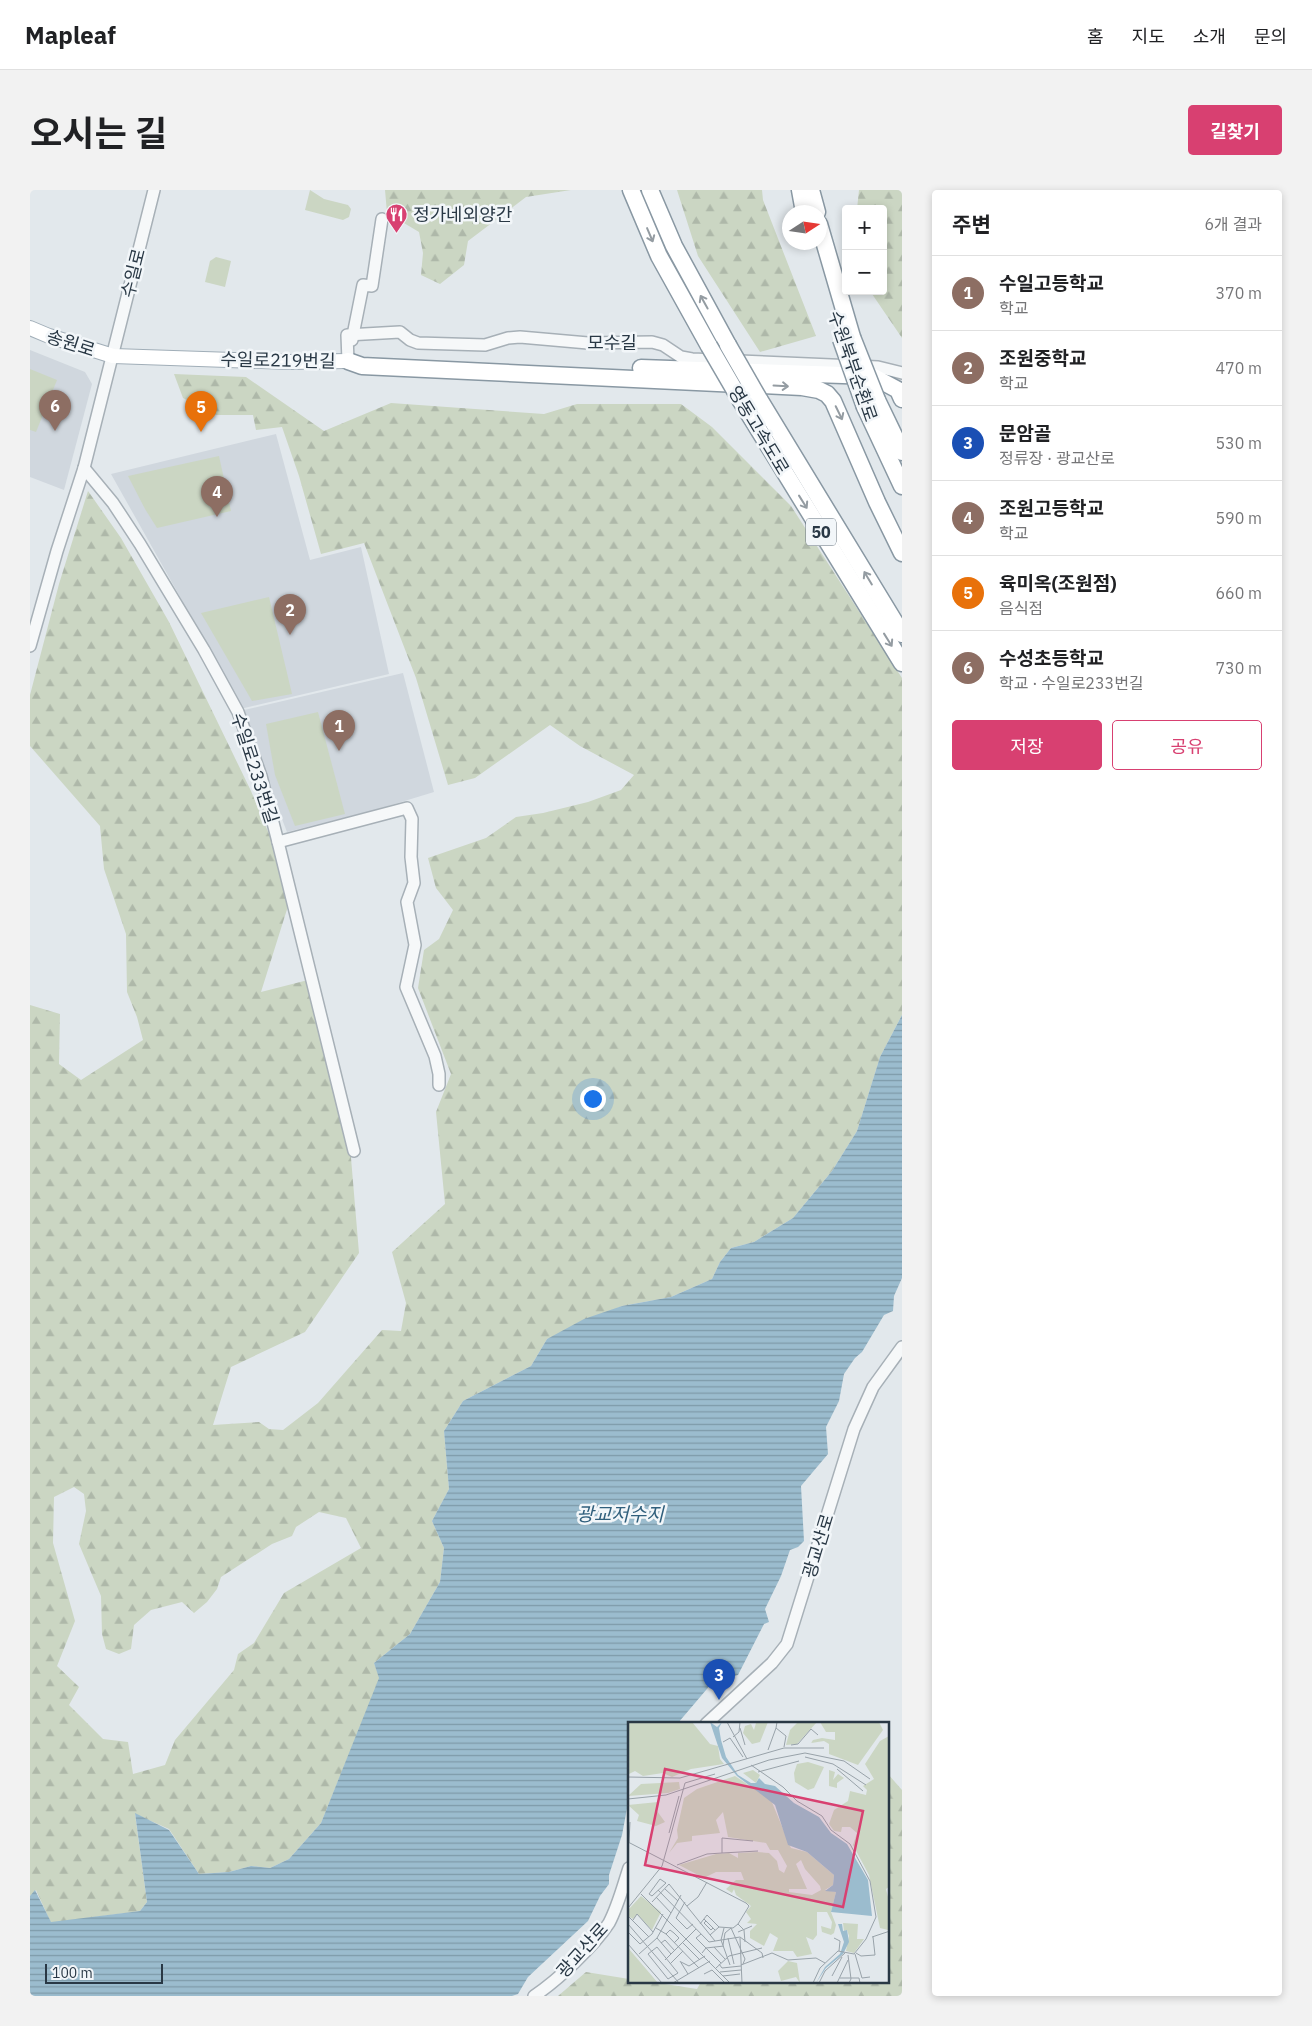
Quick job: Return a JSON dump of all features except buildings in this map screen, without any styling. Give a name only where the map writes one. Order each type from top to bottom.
[{"type":"highway","name":"영동고속도로","points":[[631,190],[659,256],[740,401],[902,663]]},
{"type":"highway","name":"영동고속도로","points":[[650,190],[674,246],[759,399],[902,634]]},
{"type":"highway","points":[[800,190],[803,205]]},
{"type":"highway","points":[[811,190],[815,205]]},
{"type":"highway","name":"수원북부순환로","points":[[817,250],[902,486]]},
{"type":"highway","name":"수원북부순환로","points":[[826,250],[847,338]]},
{"type":"highway","points":[[348,361],[372,360],[861,375],[872,376],[898,390],[902,399]]},
{"type":"highway","points":[[348,361],[362,366],[802,387],[819,390],[828,394],[840,413],[877,502],[902,553]]},
{"type":"highway","name":"수원북부순환로","points":[[871,403],[902,452]]},
{"type":"main road","name":"송원로","points":[[30,328],[49,336],[113,356]]},
{"type":"main road","name":"수일로219번길","points":[[113,356],[289,362],[348,361]]},
{"type":"street","name":"수일로","points":[[30,646],[57,551],[84,468],[154,190]]},
{"type":"street","name":"수일로219번길","points":[[348,361],[363,285],[372,286],[382,219]]},
{"type":"street","name":"모수길","points":[[354,333],[400,332],[410,340],[418,343],[485,344],[520,336],[588,343],[652,342],[663,345],[681,358],[878,368],[902,373]]},
{"type":"street","name":"수일로233번길","points":[[84,468],[113,503],[140,544],[204,650],[238,712],[261,776],[278,842],[407,808],[412,819],[411,857],[414,883],[407,902],[415,945],[406,987],[435,1056],[439,1074],[439,1085]]},
{"type":"street","points":[[278,842],[354,1151]]},
{"type":"street","name":"광교산로","points":[[708,1722],[772,1663],[787,1644],[854,1429],[873,1387],[902,1347]]},
{"type":"street","name":"광교산로","points":[[534,1996],[547,1988],[589,1948],[608,1923],[628,1874]]},
{"type":"shaded area","points":[[30,350],[85,372],[92,384],[64,490],[30,477]]},
{"type":"shaded area","points":[[276,434],[310,560],[361,547],[389,674],[240,709],[111,474]]},
{"type":"shaded area","points":[[403,673],[434,792],[375,810],[287,832],[240,711]]},
{"type":"green space","points":[[310,190],[324,199],[348,205],[351,209],[349,217],[343,220],[305,210]]},
{"type":"green space","points":[[385,190],[571,190],[526,197],[468,241],[464,265],[440,284],[421,275],[423,253],[419,232],[387,213]]},
{"type":"green space","points":[[677,190],[762,190],[763,200],[816,336],[760,352],[698,256]]},
{"type":"green space","points":[[859,190],[902,190],[902,338],[873,295],[887,295],[887,205],[857,205]]},
{"type":"green space","points":[[216,257],[231,261],[225,287],[205,282],[210,261]]},
{"type":"green space","points":[[30,369],[57,380],[36,432],[30,430]]},
{"type":"green space","points":[[174,374],[246,377],[324,431],[391,403],[544,414],[577,404],[681,404],[712,427],[791,506],[902,678],[902,1015],[880,1057],[857,1131],[832,1171],[793,1218],[754,1242],[731,1248],[720,1262],[712,1279],[671,1297],[622,1306],[547,1339],[531,1366],[463,1401],[444,1431],[449,1489],[432,1521],[444,1548],[440,1582],[410,1634],[374,1663],[380,1678],[321,1823],[289,1859],[270,1868],[251,1866],[229,1872],[199,1874],[169,1829],[135,1814],[147,1902],[140,1911],[51,1923],[36,1890],[30,1896],[30,1005],[60,1014],[59,1064],[81,1080],[143,1040],[137,1017],[127,992],[126,934],[104,869],[100,826],[30,746],[30,695],[59,584],[88,491],[121,538],[169,622],[251,791],[277,853],[289,903],[261,992],[308,980],[350,1146],[359,1253],[305,1332],[231,1367],[213,1425],[259,1422],[269,1429],[283,1430],[318,1403],[382,1330],[401,1331],[406,1303],[392,1252],[445,1204],[436,1112],[451,1074],[418,988],[424,950],[439,939],[453,910],[436,888],[428,858],[486,838],[516,817],[543,813],[588,802],[621,790],[634,775],[580,746],[550,725],[475,778],[448,785],[416,678],[364,543],[321,554],[299,476],[282,427],[256,430],[253,415],[216,415],[183,398]],"holes":[[[74,1487],[84,1494],[86,1511],[79,1544],[101,1596],[102,1634],[106,1649],[119,1654],[131,1649],[134,1625],[151,1610],[182,1602],[194,1613],[207,1602],[217,1589],[221,1577],[272,1544],[292,1536],[296,1527],[319,1512],[346,1518],[361,1548],[284,1593],[254,1643],[238,1654],[234,1670],[175,1740],[165,1765],[133,1774],[128,1742],[103,1739],[69,1705],[79,1687],[57,1666],[75,1621],[53,1543],[54,1497]]]},
{"type":"green space","points":[[219,456],[231,511],[157,528],[128,476]]},
{"type":"green space","points":[[269,597],[292,694],[252,701],[201,613]]},
{"type":"green space","points":[[318,712],[345,814],[295,826],[275,775],[266,724]]},
{"type":"green space","points":[[889,1775],[902,1790],[902,1996],[558,1996],[586,1972],[628,1979],[628,1984],[665,1984],[697,1989],[700,1984],[889,1984]]},
{"type":"water","name":"광교저수지","points":[[902,1015],[902,1278],[894,1296],[893,1311],[884,1315],[862,1352],[855,1358],[844,1374],[839,1401],[826,1427],[828,1454],[801,1486],[804,1541],[798,1547],[790,1550],[781,1576],[765,1609],[769,1622],[764,1624],[738,1675],[712,1683],[679,1722],[628,1722],[628,1803],[622,1835],[609,1875],[609,1884],[600,1896],[588,1921],[528,1977],[518,1994],[512,1996],[30,1996],[30,1896],[35,1890],[51,1922],[140,1911],[147,1902],[135,1813],[169,1830],[199,1874],[229,1872],[251,1866],[270,1868],[289,1859],[321,1823],[379,1678],[374,1663],[410,1634],[440,1582],[444,1548],[432,1521],[449,1489],[444,1431],[463,1401],[531,1366],[547,1339],[584,1319],[622,1306],[671,1297],[712,1279],[720,1262],[731,1248],[754,1242],[793,1218],[832,1171],[857,1131],[880,1057]]},
{"type":"place","name":"정가네외양간","points":[[397,233]]},
{"type":"place","name":"수성초등학교","points":[[55,431]]},
{"type":"place","name":"육미옥(조원점)","points":[[201,432]]},
{"type":"place","name":"조원고등학교","points":[[217,517]]},
{"type":"place","name":"조원중학교","points":[[290,635]]},
{"type":"place","name":"수일고등학교","points":[[339,751]]},
{"type":"place","name":"문암골","points":[[719,1700]]}]
